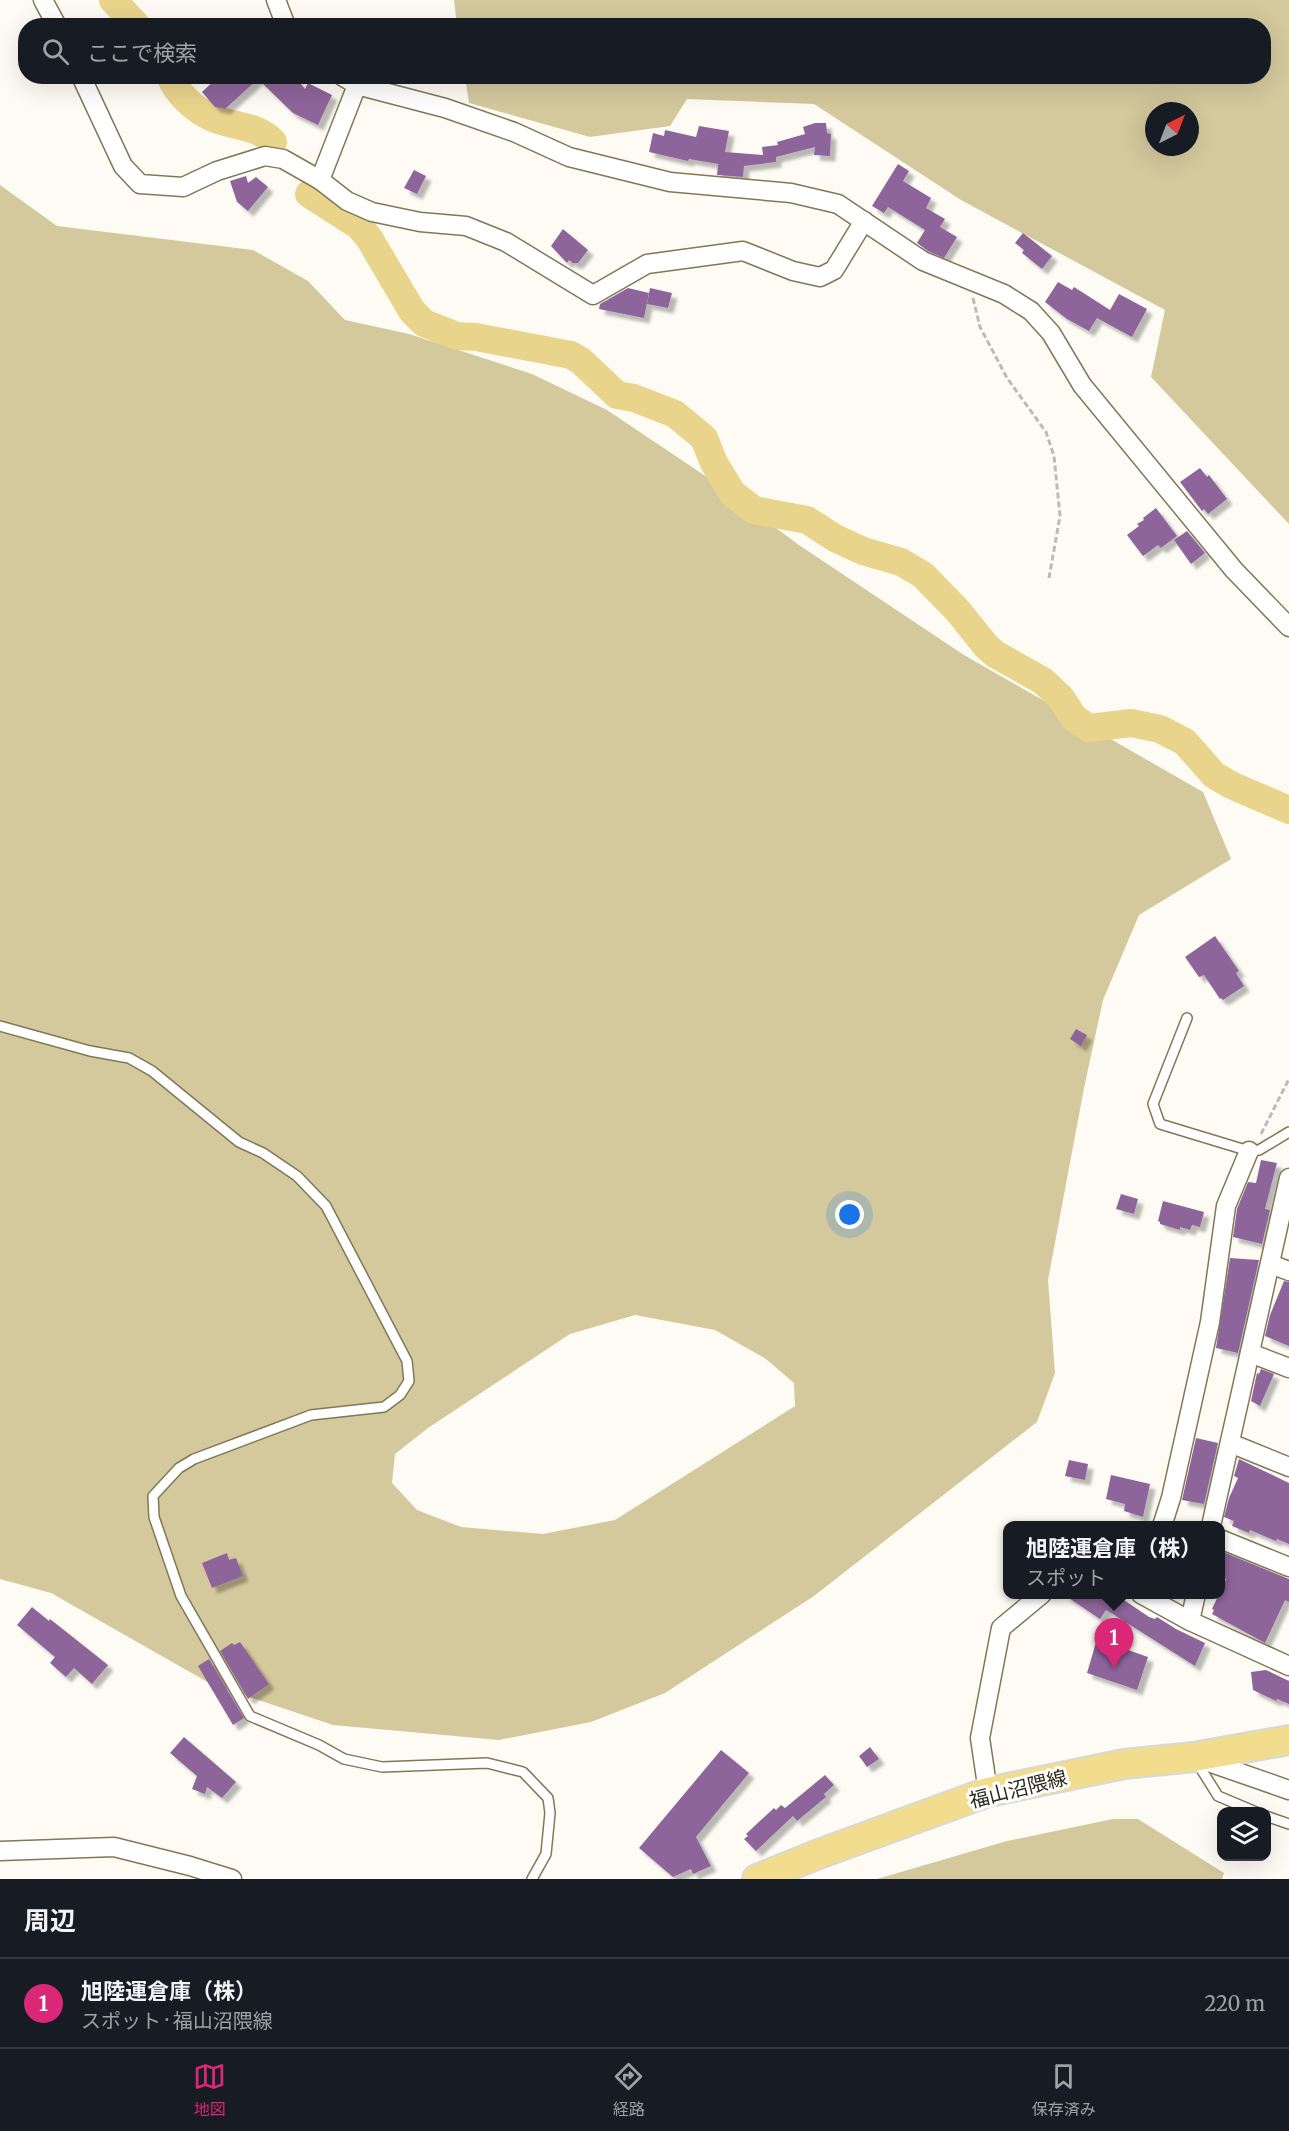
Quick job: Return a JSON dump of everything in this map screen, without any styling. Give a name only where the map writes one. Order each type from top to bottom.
[{"type":"main road","name":"福山沼隈線","points":[[757,1879],[988,1792],[1124,1764],[1194,1757],[1289,1740]]},
{"type":"street","points":[[43,0],[53,18]]},
{"type":"street","points":[[276,0],[283,18]]},
{"type":"street","points":[[85,84],[123,166],[140,184],[183,187],[217,171],[265,156],[283,159],[320,180],[347,201],[372,212],[420,222],[466,226],[506,242],[593,295],[647,264],[743,251],[793,271],[820,277],[834,270],[864,221]]},
{"type":"street","points":[[320,180],[348,84]]},
{"type":"street","points":[[360,84],[445,108],[514,132],[569,157],[670,182],[791,193],[838,204],[923,261],[1004,294],[1031,311],[1051,333],[1082,385],[1234,570],[1289,627]]},
{"type":"street","points":[[1164,1521],[1171,1498],[1210,1322],[1226,1206],[1249,1151]]},
{"type":"street","points":[[1213,1521],[1289,1178]]},
{"type":"street","points":[[1270,1264],[1289,1271]]},
{"type":"street","points":[[1250,1353],[1289,1368]]},
{"type":"street","points":[[1230,1443],[1289,1467]]},
{"type":"street","points":[[1225,1541],[1289,1567]]},
{"type":"street","points":[[988,1792],[980,1738],[1001,1628],[1036,1599]]},
{"type":"street","points":[[1151,1599],[1190,1622],[1289,1665]]},
{"type":"street","points":[[1190,1622],[1195,1599]]},
{"type":"street","points":[[1194,1757],[1289,1790]]},
{"type":"street","points":[[0,1851],[114,1847],[232,1879]]},
{"type":"lane","points":[[1187,1018],[1153,1104],[1160,1124],[1249,1151],[1259,1150],[1289,1132]]},
{"type":"lane","points":[[0,1026],[90,1051],[129,1058],[152,1071],[239,1142],[262,1153],[297,1176],[326,1206],[407,1360],[409,1381],[400,1395],[384,1407],[311,1415],[194,1459],[179,1467],[153,1496],[154,1517],[182,1596],[250,1716],[319,1745],[344,1759],[382,1767],[487,1762],[524,1772],[548,1798],[550,1813],[546,1854],[532,1879]]},
{"type":"lane","points":[[1194,1757],[1218,1796],[1244,1807]]},
{"type":"lane","points":[[1271,1818],[1289,1824]]},
{"type":"path","points":[[964,277],[973,297],[980,327],[1007,378],[1046,432],[1054,456],[1060,516],[1049,578]]},
{"type":"path","points":[[1249,1151],[1256,1145],[1289,1079]]},
{"type":"shaded area","points":[[454,0],[1289,0],[1289,524],[1151,377],[1165,310],[961,200],[814,104],[687,99],[670,126],[590,137],[469,103],[466,84],[1271,84],[1271,18],[456,18]]},
{"type":"shaded area","points":[[0,185],[57,226],[253,250],[308,281],[345,320],[409,334],[532,374],[607,410],[704,475],[799,545],[964,655],[1203,792],[1231,859],[1139,915],[1103,1000],[1048,1280],[1055,1373],[1037,1422],[814,1596],[665,1693],[591,1722],[499,1740],[333,1725],[211,1684],[51,1593],[0,1579]],"holes":[[[635,1315],[715,1330],[766,1359],[794,1383],[795,1406],[615,1520],[543,1534],[461,1527],[417,1510],[392,1483],[395,1454],[428,1428],[570,1334]]]},
{"type":"shaded area","points":[[1113,1819],[1138,1819],[1224,1873],[1222,1879],[877,1879],[1007,1841]]},
{"type":"building","points":[[210,84],[252,84],[225,109],[215,107],[202,92]]},
{"type":"building","points":[[263,84],[301,84],[305,89],[310,84],[332,95],[318,125],[293,113]]},
{"type":"building","points":[[815,123],[826,123],[827,133],[831,134],[830,156],[814,155],[815,147],[776,157],[776,162],[744,166],[743,177],[717,175],[718,164],[689,159],[688,161],[649,152],[653,133],[664,136],[665,130],[696,137],[699,126],[729,131],[725,152],[763,155],[762,147],[778,145],[777,142],[805,134],[803,127]]},
{"type":"building","points":[[898,164],[909,171],[903,181],[931,198],[926,208],[945,219],[940,227],[957,237],[944,258],[917,243],[925,230],[888,207],[884,213],[872,206]]},
{"type":"building","points":[[414,170],[426,176],[417,194],[404,188]]},
{"type":"building","points":[[246,176],[248,183],[256,177],[268,187],[248,211],[237,202],[230,181]]},
{"type":"building","points":[[563,229],[588,250],[578,263],[569,260],[567,263],[551,246]]},
{"type":"building","points":[[1023,233],[1052,256],[1042,269],[1022,253],[1024,250],[1015,243]]},
{"type":"building","points":[[1058,282],[1072,290],[1074,287],[1110,310],[1119,294],[1147,309],[1132,337],[1097,318],[1089,331],[1067,319],[1045,302]]},
{"type":"building","points":[[628,288],[649,293],[644,318],[599,309],[600,304]]},
{"type":"building","points":[[650,288],[672,293],[668,308],[647,304]]},
{"type":"building","points":[[1200,468],[1207,477],[1209,475],[1227,499],[1208,514],[1204,509],[1202,511],[1180,482]]},
{"type":"building","points":[[1156,508],[1177,536],[1161,548],[1158,545],[1143,556],[1127,535]]},
{"type":"building","points":[[1187,531],[1205,553],[1191,564],[1174,540]]},
{"type":"building","points":[[1215,936],[1239,971],[1236,973],[1244,986],[1223,1000],[1204,975],[1199,977],[1185,957]]},
{"type":"building","points":[[1076,1029],[1087,1035],[1081,1046],[1070,1039]]},
{"type":"building","points":[[1261,1160],[1277,1163],[1265,1209],[1270,1210],[1262,1244],[1233,1237],[1237,1209],[1248,1182],[1256,1183]]},
{"type":"building","points":[[1121,1194],[1138,1199],[1134,1214],[1116,1209]]},
{"type":"building","points":[[1163,1201],[1204,1212],[1200,1227],[1192,1225],[1190,1230],[1180,1227],[1180,1230],[1160,1224],[1158,1221]]},
{"type":"building","points":[[1230,1258],[1259,1260],[1238,1353],[1216,1348]]},
{"type":"building","points":[[1284,1281],[1289,1282],[1289,1346],[1265,1336],[1270,1315]]},
{"type":"building","points":[[1261,1369],[1274,1374],[1260,1406],[1251,1401],[1257,1373],[1259,1374]]},
{"type":"building","points":[[1196,1438],[1218,1443],[1204,1504],[1182,1500]]},
{"type":"building","points":[[1239,1459],[1289,1483],[1289,1544],[1232,1526],[1234,1521],[1224,1517],[1238,1478],[1234,1476]]},
{"type":"building","points":[[1069,1460],[1088,1464],[1085,1480],[1065,1476]]},
{"type":"building","points":[[1111,1475],[1150,1484],[1143,1517],[1124,1511],[1125,1504],[1106,1499]]},
{"type":"building","points":[[227,1553],[229,1560],[236,1558],[243,1576],[212,1588],[202,1563]]},
{"type":"building","points":[[1225,1553],[1289,1579],[1289,1602],[1285,1600],[1265,1643],[1212,1614],[1217,1599],[1225,1599]]},
{"type":"building","points":[[1070,1599],[1122,1599],[1149,1617],[1155,1619],[1157,1617],[1205,1643],[1195,1666],[1106,1610],[1100,1619]]},
{"type":"building","points":[[32,1607],[108,1665],[92,1684],[74,1668],[66,1677],[50,1663],[55,1657],[17,1625]]},
{"type":"building","points":[[1097,1639],[1148,1657],[1137,1690],[1087,1673]]},
{"type":"building","points":[[240,1642],[269,1684],[248,1699],[220,1651],[232,1643],[234,1645]]},
{"type":"building","points":[[209,1659],[244,1718],[233,1725],[198,1666]]},
{"type":"building","points":[[1266,1670],[1289,1681],[1289,1704],[1277,1699],[1276,1701],[1253,1690],[1251,1672]]},
{"type":"building","points":[[184,1737],[236,1782],[222,1798],[207,1787],[205,1794],[192,1789],[197,1776],[170,1753]]},
{"type":"building","points":[[870,1747],[879,1759],[867,1767],[859,1756]]},
{"type":"building","points":[[721,1750],[749,1773],[696,1837],[711,1866],[693,1874],[691,1869],[673,1877],[639,1848]]},
{"type":"building","points":[[825,1775],[834,1785],[824,1794],[826,1797],[797,1821],[793,1816],[756,1851],[744,1839],[748,1836],[746,1834],[774,1808],[776,1810],[781,1805],[785,1808]]},
{"type":"waterway","points":[[113,0],[130,18]]},
{"type":"waterway","points":[[174,84],[200,111],[221,121],[260,132],[273,142]]},
{"type":"waterway","points":[[309,194],[359,226],[369,238],[412,311],[424,323],[457,336],[476,337],[571,355],[581,361],[617,395],[634,398],[675,414],[704,438],[714,463],[733,494],[754,510],[807,520],[835,538],[863,551],[901,562],[923,575],[958,611],[986,646],[995,654],[1043,681],[1061,698],[1074,718],[1089,728],[1131,723],[1160,729],[1185,742],[1214,775],[1231,785],[1289,810]]},
{"type":"place","name":"旭陸運倉庫（株）","points":[[1114,1668]]}]
